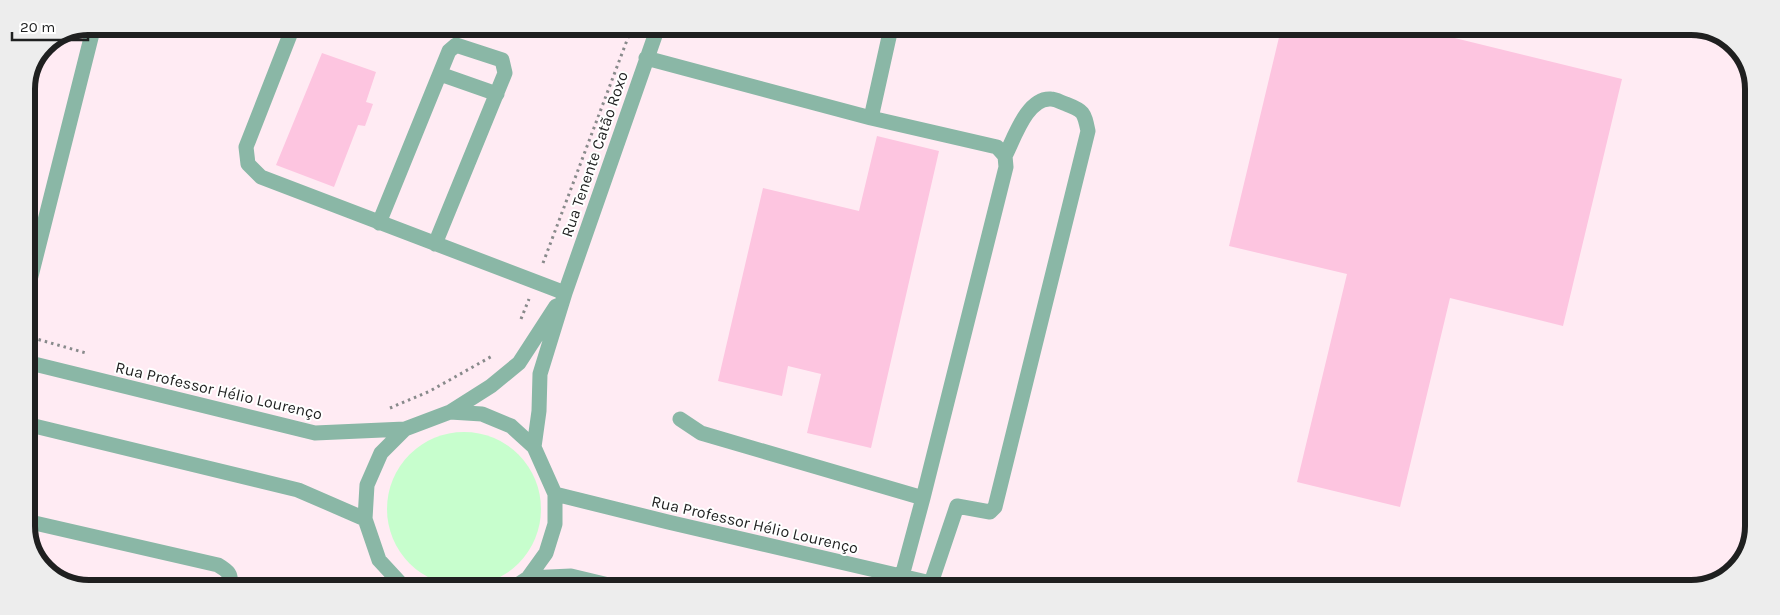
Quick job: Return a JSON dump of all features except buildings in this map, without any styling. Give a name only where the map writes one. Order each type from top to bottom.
[{"type":"street","points":[[35,260],[92,35]]},
{"type":"street","points":[[289,35],[246,147],[248,164],[261,177],[565,293]]},
{"type":"street","name":"Rua Tenente Catão Roxo","points":[[534,447],[539,410],[540,374],[565,293],[655,35]]},
{"type":"street","points":[[871,118],[889,35]]},
{"type":"street","points":[[379,223],[449,51],[456,45],[502,60],[505,73],[435,244]]},
{"type":"street","points":[[646,58],[871,118],[997,147],[1005,156]]},
{"type":"street","points":[[440,74],[497,94]]},
{"type":"street","points":[[902,576],[1006,167],[1005,156],[1030,108],[1039,102],[1051,99],[1079,109],[1085,114],[1088,131],[995,507],[990,512],[957,506],[932,580]]},
{"type":"street","name":"Rua Tenente Catão Roxo","points":[[450,412],[491,386],[519,363],[565,293]]},
{"type":"street","name":"Rua Professor Hélio Lourenço","points":[[35,364],[315,433],[405,429]]},
{"type":"street","points":[[387,580],[378,560],[365,519],[367,485],[381,453],[405,429],[450,412],[482,414],[510,426],[534,447],[555,494],[555,524],[546,553],[525,580]]},
{"type":"street","points":[[680,419],[701,434],[923,498]]},
{"type":"street","points":[[35,426],[298,490],[365,519]]},
{"type":"street","name":"Rua Professor Hélio Lourenço","points":[[555,494],[919,580]]},
{"type":"street","points":[[35,523],[218,565],[229,571],[231,580]]},
{"type":"street","points":[[378,560],[397,580]]},
{"type":"street","points":[[528,578],[571,576],[588,580]]},
{"type":"path","points":[[519,326],[629,35]]},
{"type":"path","points":[[35,339],[92,355]]},
{"type":"path","points":[[387,409],[430,391],[498,352]]},
{"type":"shaded area","points":[[1690,35],[1708,38],[1724,46],[1734,56],[1742,72],[1745,86],[1745,526],[1742,543],[1736,556],[1724,569],[1708,577],[1690,580],[90,580],[72,577],[56,569],[46,559],[38,543],[35,529],[35,90],[36,79],[44,59],[59,44],[79,36]]},
{"type":"green space","points":[[464,432],[479,434],[507,445],[528,466],[539,494],[541,509],[539,524],[528,552],[507,573],[493,580],[435,580],[421,573],[400,552],[389,524],[387,509],[389,494],[400,466],[421,445],[449,434]]}]
